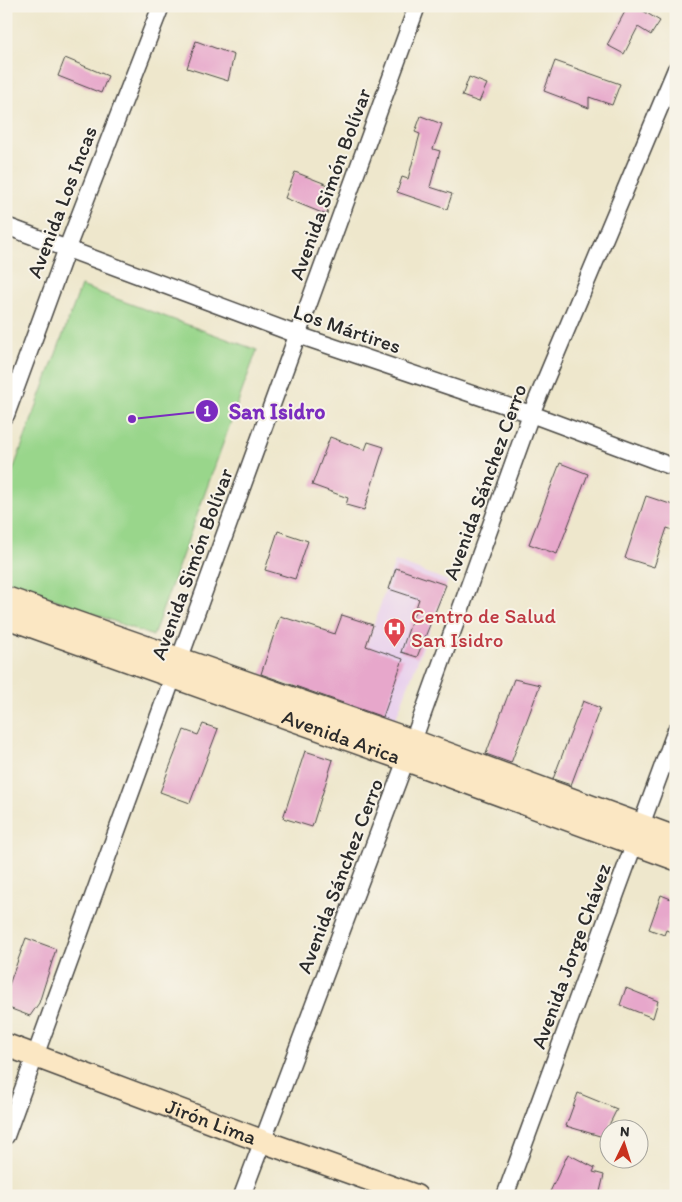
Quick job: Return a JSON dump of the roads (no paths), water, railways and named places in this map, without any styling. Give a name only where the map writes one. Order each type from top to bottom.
[{"type":"street","name":"Avenida Los Incas","points":[[6,415],[67,248],[161,6]]},
{"type":"street","name":"Avenida Simón Bolívar","points":[[6,1136],[417,6]]},
{"type":"street","name":"Avenida Sánchez Cerro","points":[[242,1196],[410,750],[531,414],[676,69]]},
{"type":"street","name":"Los Mártires","points":[[6,226],[298,335],[531,414],[676,468]]},
{"type":"street","name":"Avenida Arica","points":[[6,598],[177,668]]},
{"type":"street","name":"Avenida Arica","points":[[6,617],[177,668],[410,750],[638,834],[676,859]]},
{"type":"street","name":"Avenida Jorge Chávez","points":[[505,1196],[676,730]]},
{"type":"street","name":"Avenida Arica","points":[[638,834],[676,838]]},
{"type":"street","name":"Jirón Lima","points":[[6,1045],[262,1142],[416,1196]]},
{"type":"place","name":"San Isidro","points":[[132,419]]},
{"type":"place","name":"Centro de Salud San Isidro","points":[[395,647]]}]
